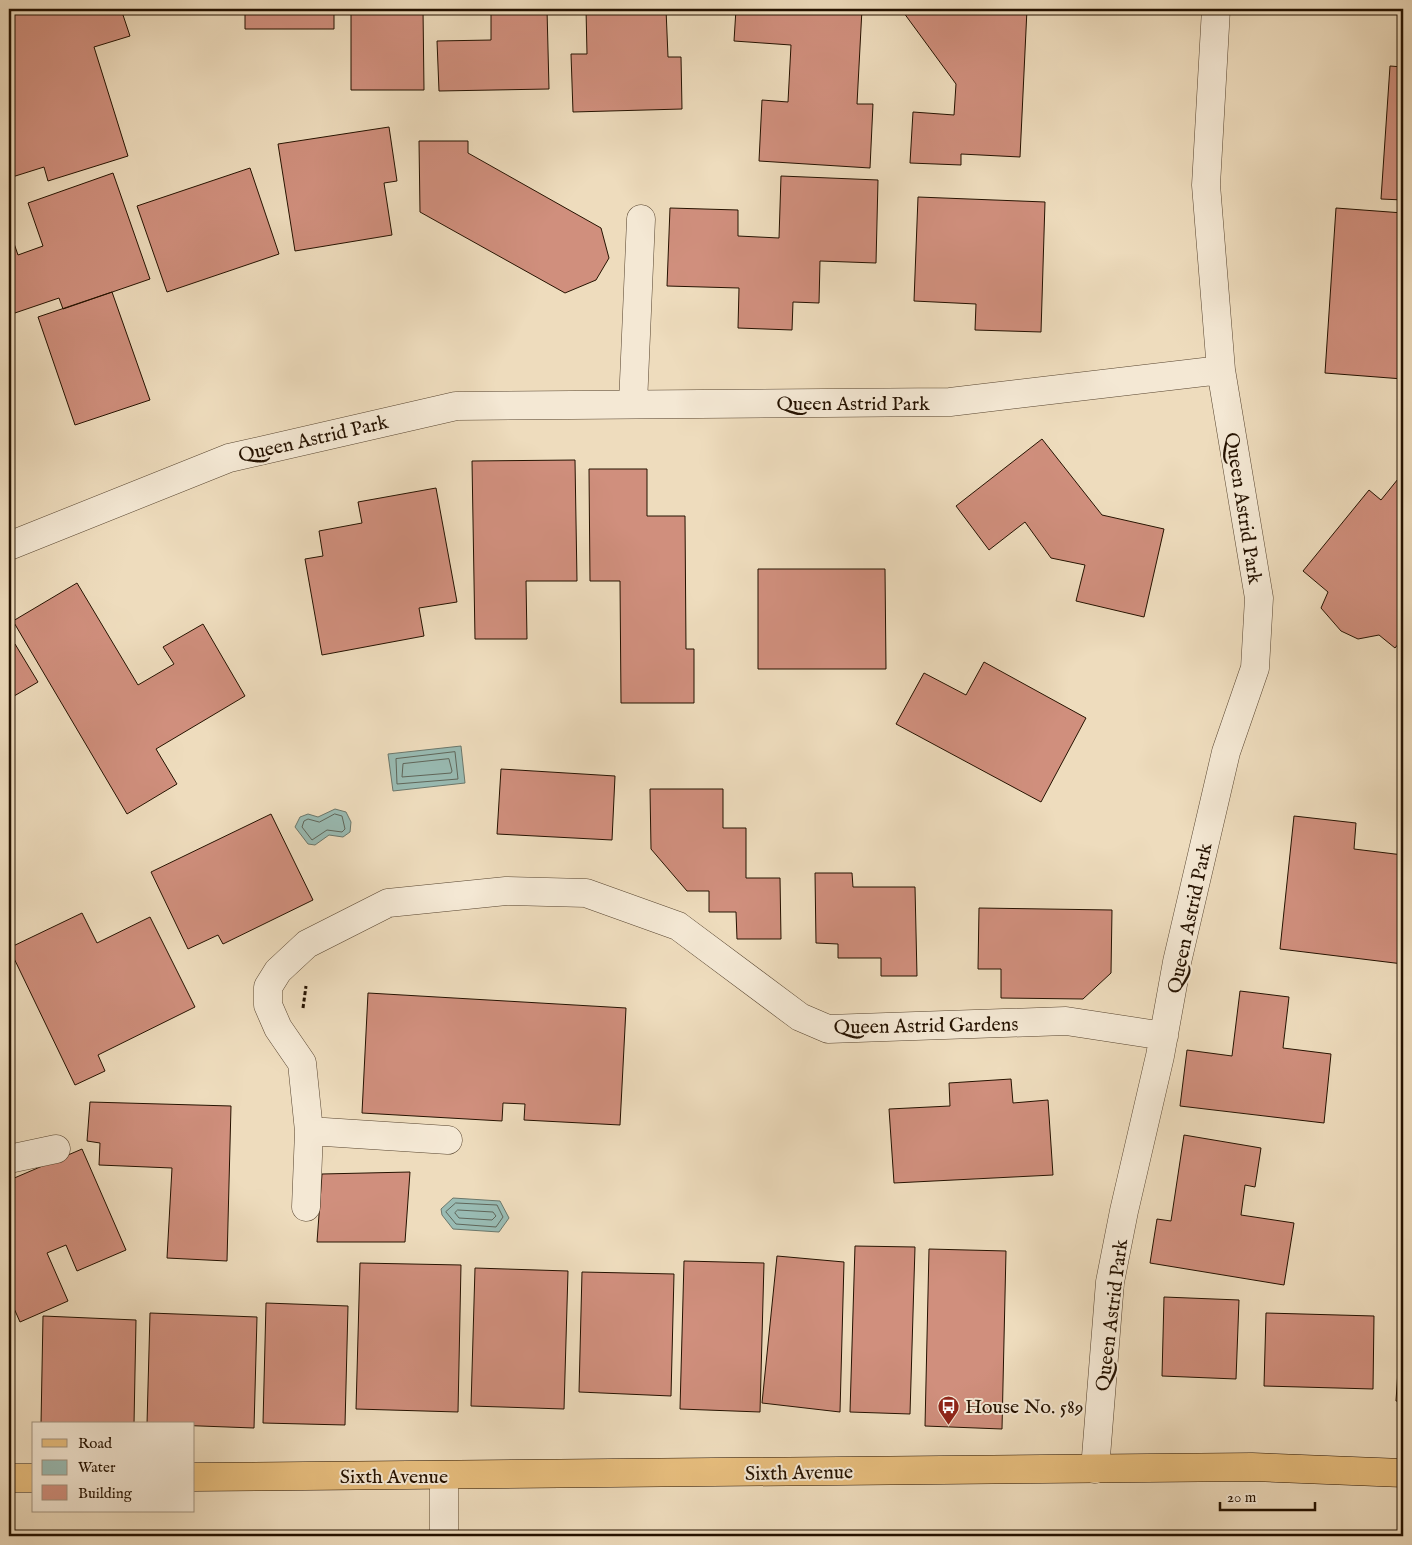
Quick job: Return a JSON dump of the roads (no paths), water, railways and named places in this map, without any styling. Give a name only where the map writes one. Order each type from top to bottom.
[{"type":"main road","name":"Sixth Avenue","points":[[195,1478],[1252,1467],[1403,1473]]},
{"type":"main road","points":[[9,1478],[32,1478]]},
{"type":"street","name":"Queen Astrid Park","points":[[1095,1469],[1110,1282],[1164,1036],[1178,962],[1226,752],[1255,668],[1259,598],[1221,370],[1206,185],[1216,9]]},
{"type":"street","points":[[633,404],[641,219]]},
{"type":"street","name":"Queen Astrid Park","points":[[9,546],[229,458],[456,406],[950,402],[1221,370]]},
{"type":"street","name":"Queen Astrid Gardens","points":[[306,1207],[309,1131],[302,1063],[278,1028],[268,1005],[268,987],[278,971],[307,944],[388,903],[506,891],[586,893],[678,926],[800,1017],[828,1029],[1066,1021],[1164,1036]]},
{"type":"street","points":[[309,1131],[448,1140]]},
{"type":"street","points":[[9,1159],[56,1148]]},
{"type":"street","points":[[444,1476],[444,1536]]},
{"type":"water","points":[[461,746],[465,783],[393,791],[388,754]]},
{"type":"water","points":[[335,809],[346,812],[351,822],[350,832],[343,837],[329,835],[315,845],[308,844],[295,827],[300,817],[308,814],[318,817]]},
{"type":"water","points":[[453,1198],[500,1201],[509,1218],[499,1232],[453,1229],[442,1215],[441,1209]]},
{"type":"place","name":"House No. 589","points":[[949,1425]]}]
